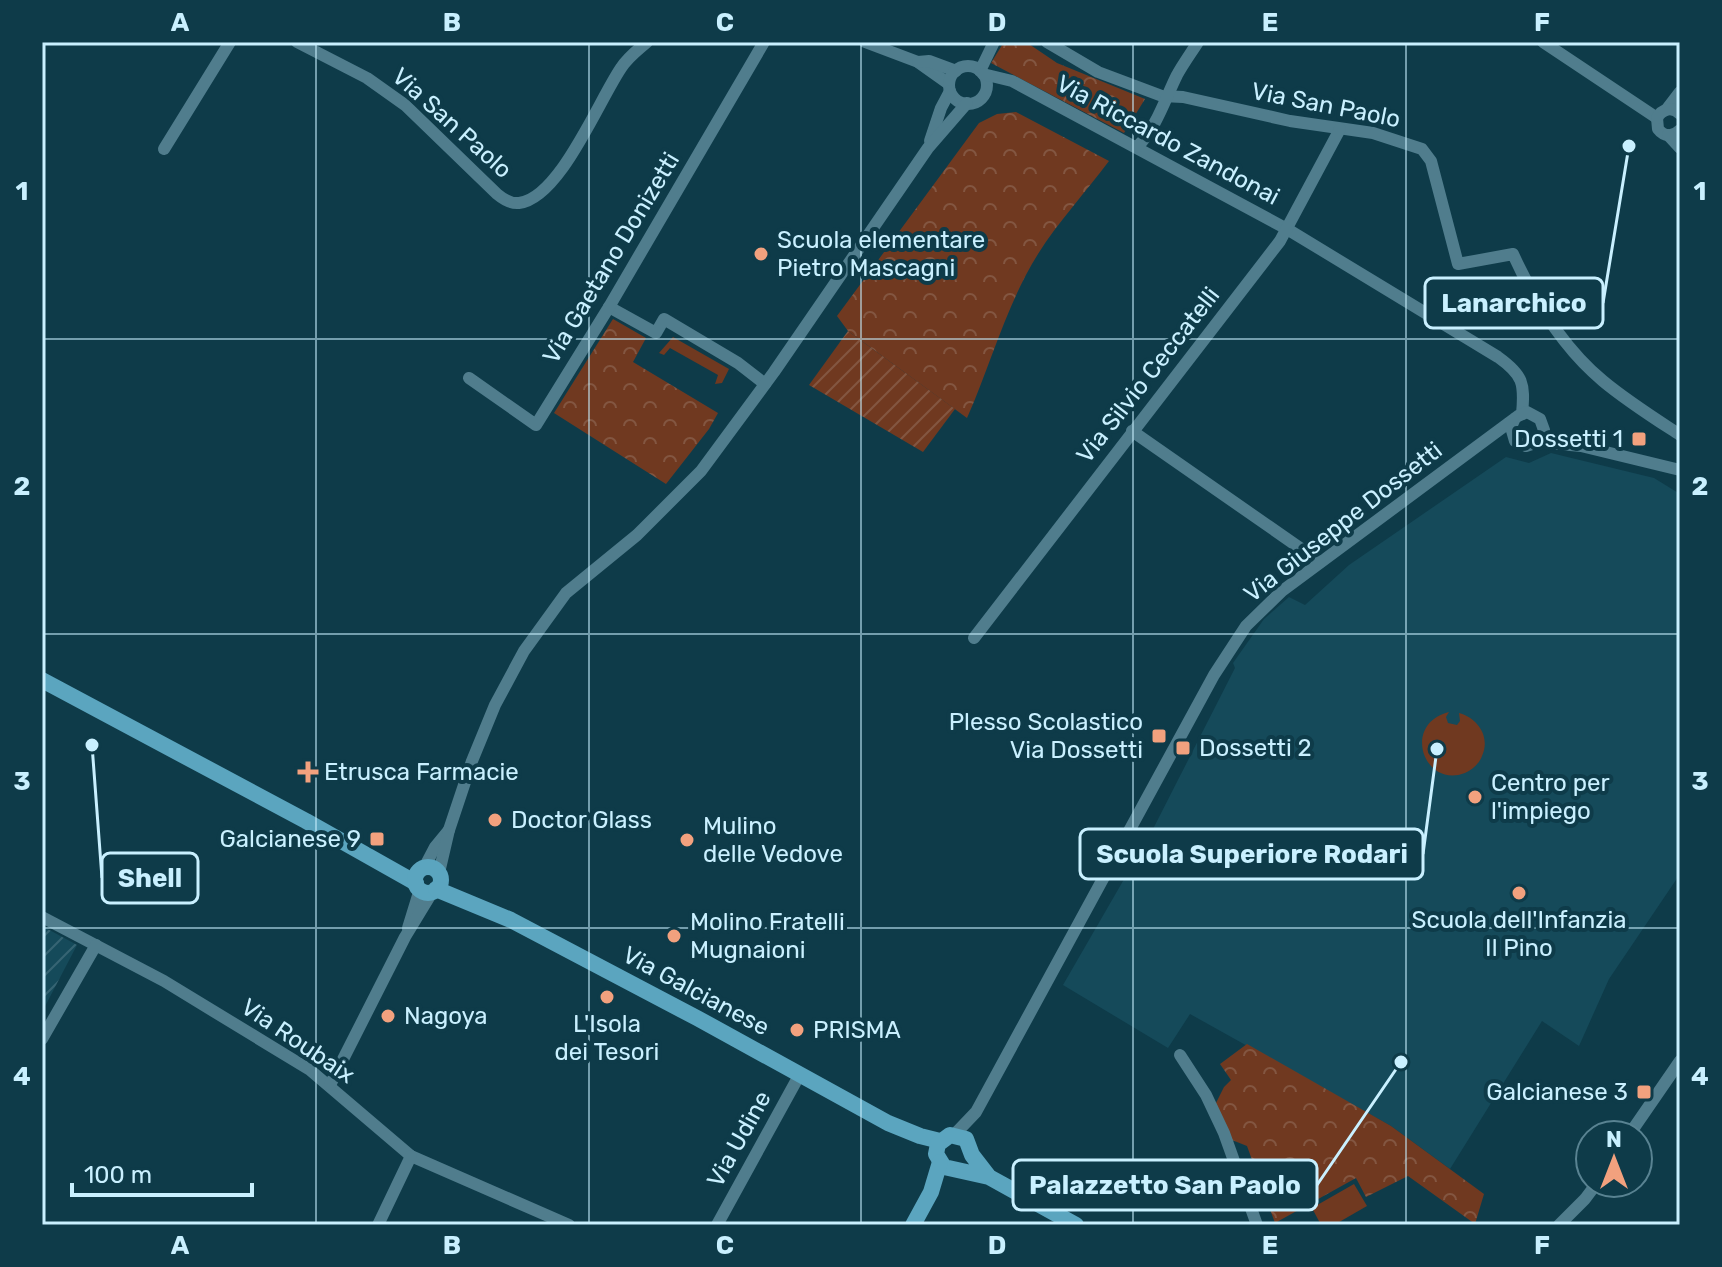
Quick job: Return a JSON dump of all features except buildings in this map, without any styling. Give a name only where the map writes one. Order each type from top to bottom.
[{"type":"street","points":[[164,149],[230,42]]},
{"type":"street","name":"Via San Paolo","points":[[297,42],[367,78],[405,105],[497,194],[508,202],[518,204],[537,195],[564,167],[622,66],[647,42]]},
{"type":"street","points":[[626,42],[630,56]]},
{"type":"street","name":"Via Gaetano Donizetti","points":[[469,378],[536,425],[764,42]]},
{"type":"street","points":[[865,42],[918,62],[950,88],[955,98],[967,103]]},
{"type":"street","points":[[330,1085],[405,937],[449,830],[491,712],[524,651],[566,593],[637,535],[701,471],[928,148],[967,103],[979,100],[986,90],[982,72],[994,42]]},
{"type":"street","name":"Via San Paolo","points":[[1047,42],[1098,72],[1130,86],[1169,97],[1183,97],[1290,121],[1373,133],[1426,152],[1458,264],[1513,254],[1529,289],[1572,349],[1600,379],[1680,435]]},
{"type":"street","points":[[1137,147],[1145,140],[1169,97],[1176,77],[1198,42]]},
{"type":"street","points":[[1543,42],[1657,118]]},
{"type":"street","points":[[918,62],[929,61],[956,71],[967,66],[982,72]]},
{"type":"street","points":[[928,148],[956,71]]},
{"type":"street","name":"Via Riccardo Zandonai","points":[[982,72],[1027,90],[1287,229],[1513,368],[1523,386],[1518,416]]},
{"type":"street","name":"Via Riccardo Zandonai","points":[[986,90],[1002,87],[1027,90]]},
{"type":"street","points":[[1680,92],[1674,112],[1660,112],[1657,118],[1658,129],[1674,133],[1680,148]]},
{"type":"street","name":"Via Silvio Ceccatelli","points":[[974,638],[1287,229],[1340,129]]},
{"type":"street","points":[[609,307],[656,333],[664,319],[738,363],[765,384]]},
{"type":"street","points":[[1515,440],[1511,427],[1518,416],[1527,412],[1538,416],[1541,436]]},
{"type":"street","name":"Via Giuseppe Dossetti","points":[[948,1155],[976,1112],[1214,675],[1259,612],[1320,562],[1518,416]]},
{"type":"street","points":[[1132,431],[1320,562]]},
{"type":"street","points":[[1490,438],[1515,440],[1526,446],[1541,436],[1680,470]]},
{"type":"street","name":"Via Galcianese","points":[[43,684],[368,855],[429,880],[625,980],[888,1123],[899,1133],[948,1155],[1076,1225]]},
{"type":"street","name":"Via Roubaix","points":[[42,917],[164,981],[330,1085],[411,1156],[569,1225]]},
{"type":"street","points":[[42,1039],[96,945]]},
{"type":"street","points":[[1180,1055],[1206,1095],[1224,1133],[1257,1225]]},
{"type":"street","points":[[1640,1119],[1680,1061]]},
{"type":"street","name":"Via Udine","points":[[717,1225],[800,1074]]},
{"type":"street","name":"Via Giuseppe Dossetti","points":[[971,1149],[976,1112]]},
{"type":"street","name":"Via Galcianese","points":[[948,1155],[966,1139],[989,1177]]},
{"type":"street","points":[[913,1225],[948,1155],[969,1162],[971,1149]]},
{"type":"street","points":[[378,1225],[411,1156]]},
{"type":"street","points":[[1559,1225],[1585,1199]]},
{"type":"shaded area","points":[[1551,453],[1654,478],[1680,494],[1680,874],[1609,979],[1579,1046],[1542,1021],[1450,1169],[1391,1126],[1190,1014],[1168,1048],[1063,985],[1153,829],[1235,668],[1233,663],[1264,619],[1289,597],[1305,605],[1349,565],[1506,457],[1529,463]]},
{"type":"shaded area","points":[[42,926],[77,945],[42,1012]]},
{"type":"green space","points":[[1004,42],[1026,42],[1057,63],[1145,99],[1124,133],[991,63]]},
{"type":"green space","points":[[1016,112],[1109,161],[1054,230],[1027,273],[967,418],[848,331],[837,316],[979,123],[997,114]]},
{"type":"green space","points":[[613,319],[646,338],[633,362],[718,413],[666,484],[554,413]]},
{"type":"green space","points":[[848,331],[955,409],[923,452],[809,385]]},
{"type":"green space","points":[[673,337],[729,369],[722,383],[715,384],[718,375],[670,348],[664,355],[659,353]]},
{"type":"green space","points":[[1449,712],[1446,717],[1448,723],[1457,725],[1459,713],[1466,715],[1481,729],[1485,742],[1479,762],[1465,773],[1451,775],[1438,772],[1429,764],[1424,753],[1422,741],[1425,729],[1434,719]]},
{"type":"green space","points":[[1247,1044],[1391,1126],[1484,1194],[1475,1224],[1408,1176],[1366,1197],[1356,1178],[1275,1223],[1247,1146],[1232,1140],[1215,1105],[1231,1080],[1220,1064]]},
{"type":"green space","points":[[1354,1184],[1367,1206],[1334,1225],[1321,1225],[1312,1208]]},
{"type":"place","name":"Lanarchico","points":[[1629,146]]},
{"type":"place","name":"Scuola elementare Pietro Mascagni","points":[[761,254]]},
{"type":"place","name":"Dossetti 1","points":[[1639,439]]},
{"type":"place","name":"Plesso Scolastico Via Dossetti","points":[[1159,736]]},
{"type":"place","name":"Shell","points":[[92,745]]},
{"type":"place","name":"Dossetti 2","points":[[1183,748]]},
{"type":"place","name":"Scuola Superiore Rodari","points":[[1437,749]]},
{"type":"place","name":"Etrusca Farmacie","points":[[308,772]]},
{"type":"place","name":"Centro per l'impiego","points":[[1475,797]]},
{"type":"place","name":"Doctor Glass","points":[[495,820]]},
{"type":"place","name":"Galcianese 9","points":[[377,839]]},
{"type":"place","name":"Mulino delle Vedove","points":[[687,840]]},
{"type":"place","name":"Scuola dell'Infanzia Il Pino","points":[[1519,893]]},
{"type":"place","name":"Molino Fratelli Mugnaioni","points":[[674,936]]},
{"type":"place","name":"L'Isola dei Tesori","points":[[607,997]]},
{"type":"place","name":"Nagoya","points":[[388,1016]]},
{"type":"place","name":"PRISMA","points":[[797,1030]]},
{"type":"place","name":"Palazzetto San Paolo","points":[[1401,1062]]},
{"type":"place","name":"Galcianese 3","points":[[1644,1092]]}]
